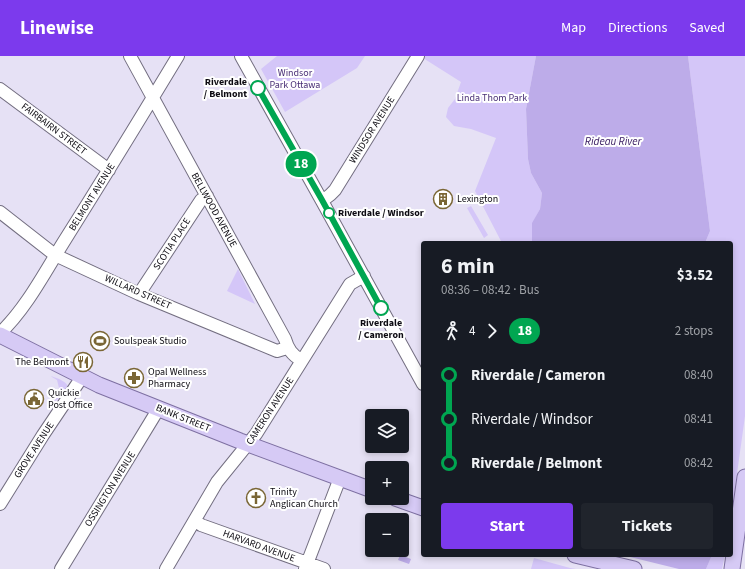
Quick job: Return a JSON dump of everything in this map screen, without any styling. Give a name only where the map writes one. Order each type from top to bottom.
[{"type":"main road","name":"BANK STREET","points":[[0,334],[82,377],[249,444],[365,487]]},
{"type":"main road","points":[[732,569],[745,477]]},
{"type":"main road","points":[[409,503],[421,507]]},
{"type":"main road","points":[[583,557],[634,569]]},
{"type":"street","name":"BELLWOOD AVENUE","points":[[130,56],[285,339],[287,348],[294,356],[301,360]]},
{"type":"street","name":"BELMONT AVENUE","points":[[0,334],[8,326],[22,306],[55,255],[109,170],[178,56]]},
{"type":"street","points":[[241,56],[421,380]]},
{"type":"street","name":"WINDSOR AVENUE","points":[[322,200],[335,190],[418,56]]},
{"type":"street","name":"FAIRBAIRN STREET","points":[[0,89],[109,170]]},
{"type":"street","name":"SCOTIA PLACE","points":[[139,294],[201,200],[207,196]]},
{"type":"street","name":"WILLARD STREET","points":[[0,212],[55,255],[139,294],[277,351],[287,348]]},
{"type":"street","name":"CAMERON AVENUE","points":[[166,569],[217,482],[256,434],[350,284],[364,276]]},
{"type":"street","name":"GROVE AVENUE","points":[[0,504],[43,435],[82,377]]},
{"type":"street","name":"OSSINGTON AVENUE","points":[[61,569],[159,408]]},
{"type":"street","points":[[306,566],[340,478]]},
{"type":"street","name":"HARVARD AVENUE","points":[[195,520],[201,525],[264,548],[306,566],[324,569]]},
{"type":"green space","name":"Windsor Park Ottawa","points":[[277,56],[365,56],[357,68],[285,112],[261,69]]},
{"type":"green space","name":"Linda Thom Park","points":[[425,56],[536,56],[526,109],[528,159],[531,173],[542,193],[540,209],[532,224],[532,241],[501,241],[475,191],[496,138],[471,129],[454,126],[446,117],[448,108],[455,99],[461,82],[423,58]]},
{"type":"green space","points":[[688,56],[745,56],[745,416],[733,503],[733,241],[706,241],[710,231]]},
{"type":"green space","points":[[471,206],[488,235],[484,238],[467,208]]},
{"type":"green space","points":[[238,269],[255,304],[227,291]]},
{"type":"green space","points":[[51,376],[65,382],[68,388],[64,395],[54,403],[53,399],[59,388],[57,380]]},
{"type":"green space","points":[[711,557],[725,557],[722,569],[706,569]]},
{"type":"green space","points":[[534,558],[570,568],[576,569],[531,569]]},
{"type":"water","name":"Rideau River","points":[[536,56],[688,56],[710,231],[706,241],[532,241],[532,223],[540,209],[542,193],[531,173],[528,159],[526,109]]},
{"type":"water","points":[[399,557],[411,559],[409,564],[398,560]]},
{"type":"water","points":[[588,557],[711,557],[706,569],[586,569]]},
{"type":"pier","points":[[586,557],[630,557],[679,569],[585,569]]},
{"type":"bus line","name":"18","points":[[258,88],[322,200],[381,308]]},
{"type":"place","name":"Riverdale / Belmont","points":[[258,88]]},
{"type":"place","name":"Lexington","points":[[443,199]]},
{"type":"place","name":"Riverdale / Windsor","points":[[329,213]]},
{"type":"place","name":"Riverdale / Cameron","points":[[381,308]]},
{"type":"place","name":"Soulspeak Studio","points":[[100,341]]},
{"type":"place","name":"The Belmont","points":[[83,362]]},
{"type":"place","name":"Opal Wellness Pharmacy","points":[[134,378]]},
{"type":"place","name":"Quickie Post Office","points":[[34,399]]},
{"type":"place","name":"Trinity Anglican Church","points":[[256,498]]}]
